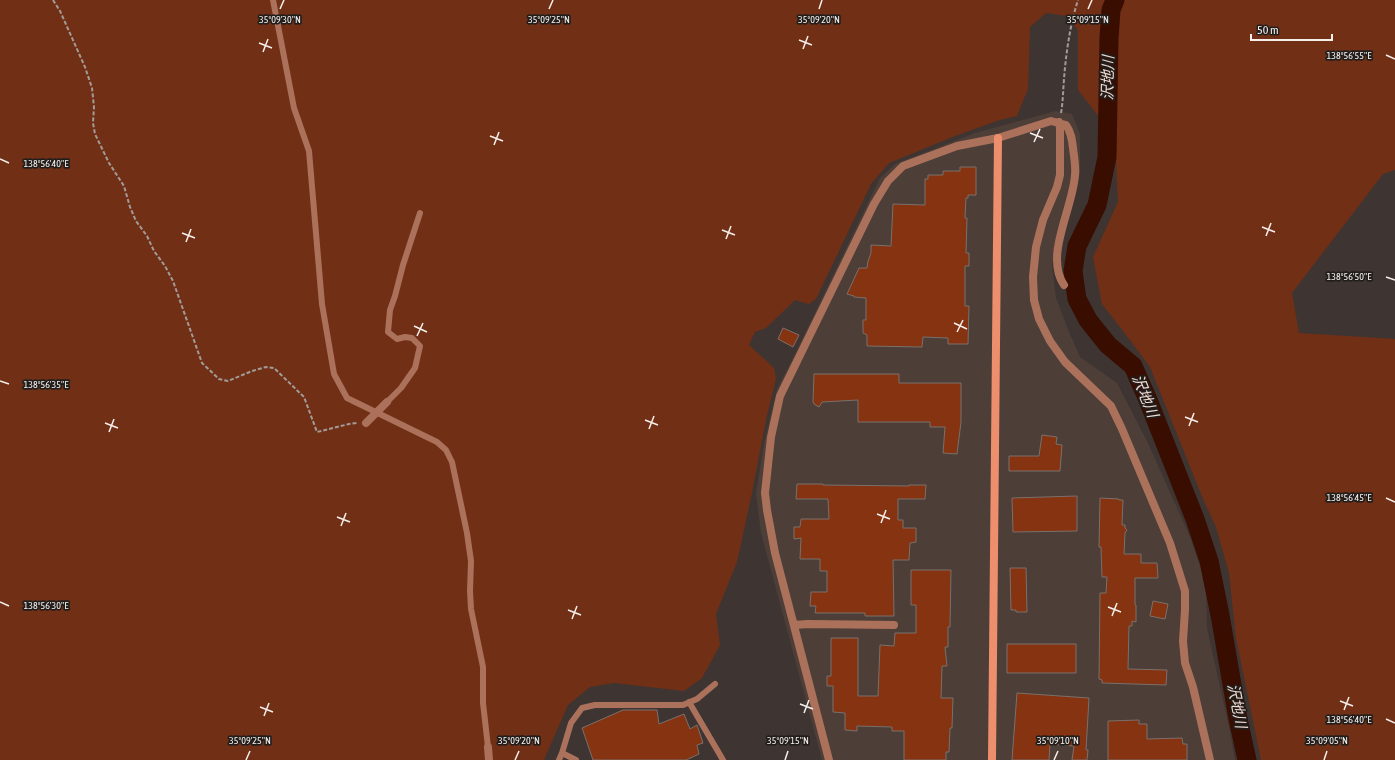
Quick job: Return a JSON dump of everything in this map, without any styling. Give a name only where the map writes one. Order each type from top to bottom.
[{"type":"street","points":[[829,760],[775,553],[765,493],[770,437],[782,391],[874,204],[888,180],[904,166],[957,146],[998,138],[1051,121],[1059,122],[1066,125],[1070,131],[1075,175],[1056,261],[1060,278],[1064,285]]},
{"type":"street","points":[[1059,122],[1060,175],[1057,187],[1042,220],[1036,247],[1032,277],[1034,300],[1040,319],[1050,341],[1065,362],[1111,406],[1170,543],[1185,591],[1183,640],[1185,663],[1193,687],[1210,760]]},
{"type":"street","points":[[992,760],[998,138]]},
{"type":"street","points":[[366,423],[387,402]]},
{"type":"street","points":[[794,625],[894,625]]},
{"type":"street","points":[[488,748],[489,760]]},
{"type":"lane","points":[[273,0],[294,108],[309,151],[322,304],[334,374],[347,398],[437,442],[446,450],[452,462],[467,532],[471,561],[471,609],[483,666],[483,703],[488,748]]},
{"type":"lane","points":[[387,402],[401,388],[415,368],[420,346],[412,338],[405,337],[397,339],[388,332],[390,310],[420,213]]},
{"type":"lane","points":[[559,760],[571,723],[582,708],[595,705],[683,705],[697,699],[715,684]]},
{"type":"lane","points":[[689,702],[724,760]]},
{"type":"lane","points":[[562,753],[576,760]]},
{"type":"path","points":[[53,0],[60,11],[85,66],[92,88],[94,107],[93,123],[95,134],[109,163],[124,186],[136,221],[147,236],[154,252],[173,281],[202,363],[219,379],[228,381],[266,367],[274,368],[304,397],[317,432],[348,424],[366,423]]},
{"type":"path","points":[[1059,122],[1070,34],[1078,0]]},
{"type":"shaded area","points":[[0,0],[1395,0],[1395,170],[1383,174],[1292,293],[1299,333],[1395,339],[1395,760],[1261,760],[1236,638],[1229,573],[1216,527],[1203,499],[1150,367],[1102,304],[1093,257],[1118,202],[1115,137],[1078,90],[1078,30],[1067,16],[1046,13],[1030,27],[1028,89],[1017,116],[1000,120],[955,136],[889,163],[871,184],[816,299],[809,304],[795,300],[766,328],[755,332],[749,345],[774,368],[776,379],[767,415],[737,562],[716,614],[720,645],[702,678],[684,691],[614,683],[590,687],[568,705],[544,760],[0,760]]},
{"type":"shaded area","points":[[1056,111],[1072,114],[1080,134],[1080,174],[1058,229],[1052,265],[1056,298],[1080,357],[1117,383],[1148,443],[1190,537],[1206,583],[1207,628],[1235,760],[822,760],[761,533],[756,494],[764,443],[777,389],[880,178],[895,164],[975,133]]},
{"type":"building","points":[[960,167],[976,167],[976,195],[968,195],[968,198],[966,198],[965,218],[967,218],[966,253],[969,253],[969,266],[965,266],[965,306],[969,306],[968,344],[948,344],[948,338],[923,337],[922,347],[867,346],[867,335],[863,333],[863,320],[866,320],[866,298],[854,297],[847,294],[859,268],[867,268],[871,253],[871,245],[891,246],[893,204],[925,205],[925,179],[928,179],[928,175],[943,175],[943,171],[960,171]]},
{"type":"building","points":[[783,328],[799,335],[793,347],[778,339]]},
{"type":"building","points":[[814,374],[899,374],[899,383],[961,383],[961,422],[957,454],[943,453],[945,427],[930,427],[930,422],[858,422],[858,400],[822,402],[819,407],[813,402]]},
{"type":"building","points":[[1042,435],[1057,437],[1056,444],[1062,445],[1060,471],[1009,471],[1009,456],[1039,456]]},
{"type":"building","points":[[797,484],[926,485],[925,499],[898,499],[898,520],[903,520],[903,528],[916,528],[916,542],[910,543],[909,560],[893,560],[894,616],[865,616],[865,613],[815,613],[816,606],[810,606],[811,592],[827,592],[827,571],[820,571],[820,559],[800,559],[801,538],[794,539],[794,527],[800,527],[801,519],[829,519],[828,499],[796,499]]},
{"type":"building","points":[[1077,496],[1077,531],[1013,532],[1012,498]]},
{"type":"building","points":[[1100,498],[1123,500],[1122,525],[1125,525],[1127,530],[1125,533],[1124,554],[1141,554],[1141,563],[1157,563],[1158,578],[1135,578],[1136,622],[1132,621],[1132,626],[1129,626],[1128,669],[1167,670],[1166,685],[1102,683],[1102,680],[1099,679],[1100,593],[1106,593],[1107,577],[1102,577],[1101,547],[1099,547]]},
{"type":"building","points":[[1010,568],[1026,568],[1027,612],[1016,612],[1016,610],[1011,610]]},
{"type":"building","points":[[911,570],[951,570],[950,627],[948,627],[948,647],[945,647],[947,666],[942,666],[941,698],[953,698],[952,728],[950,728],[949,752],[946,752],[946,760],[904,760],[904,731],[892,731],[892,727],[857,726],[857,731],[845,730],[845,713],[833,712],[833,686],[827,686],[827,676],[831,676],[831,638],[858,638],[858,696],[878,696],[880,645],[894,646],[895,633],[916,633],[916,605],[911,605]]},
{"type":"building","points":[[1153,601],[1168,604],[1165,619],[1150,616]]},
{"type":"building","points":[[1007,644],[1076,644],[1076,673],[1007,673]]},
{"type":"building","points":[[1017,693],[1089,698],[1086,750],[1088,750],[1087,760],[1072,760],[1074,746],[1050,744],[1049,760],[1012,760]]},
{"type":"building","points":[[623,710],[657,710],[659,724],[684,714],[690,729],[697,725],[703,743],[697,745],[699,754],[686,760],[593,760],[582,728]]},
{"type":"building","points":[[1139,720],[1139,724],[1147,724],[1147,739],[1182,738],[1183,744],[1187,744],[1187,760],[1108,760],[1108,721]]},
{"type":"waterway","name":"沢地川","points":[[1115,0],[1111,10],[1109,38],[1107,157],[1097,205],[1077,246],[1073,271],[1077,299],[1088,320],[1108,345],[1133,366],[1195,519],[1209,561],[1247,760]]}]
